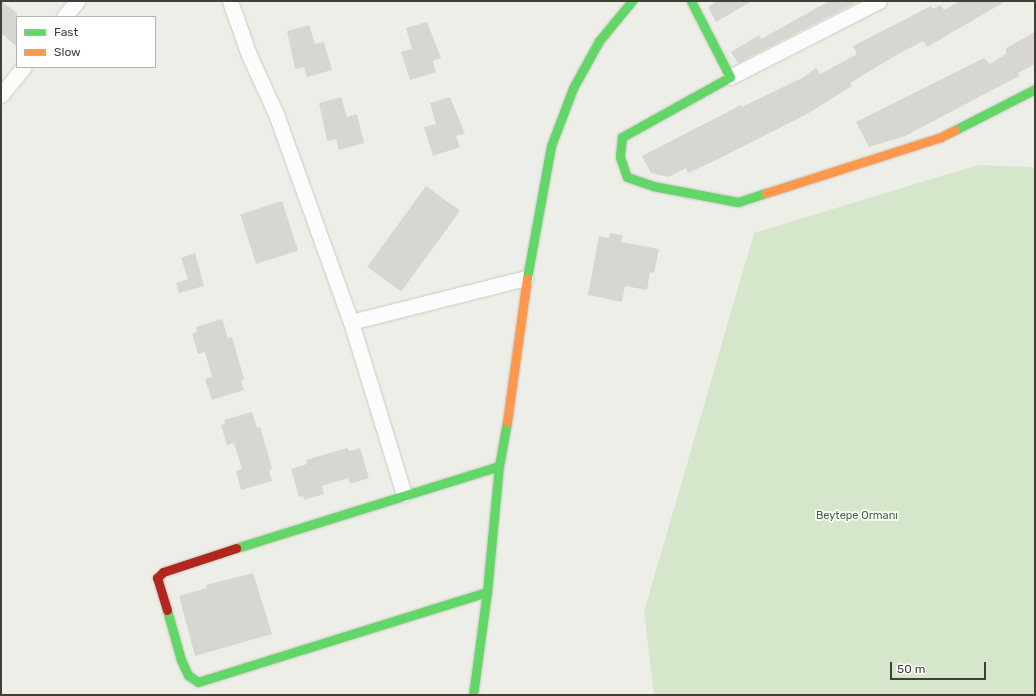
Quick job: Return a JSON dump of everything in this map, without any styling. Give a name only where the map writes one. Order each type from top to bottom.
[{"type":"street","points":[[65,16],[77,1]]},
{"type":"street","points":[[230,1],[247,49],[276,114],[350,322],[404,494]]},
{"type":"street","points":[[473,695],[487,592],[499,466],[512,393],[526,278],[551,146],[573,88],[599,41],[632,1]]},
{"type":"street","points":[[691,1],[730,77]]},
{"type":"street","points":[[879,1],[730,77],[622,137],[620,157],[627,177],[653,186],[738,202],[941,137],[1035,89]]},
{"type":"street","points":[[1,95],[23,68]]},
{"type":"street","points":[[350,322],[526,278]]},
{"type":"street","points":[[487,592],[198,682],[188,675],[157,578],[163,572],[404,494],[499,466]]},
{"type":"green space","name":"Beytepe Ormanı","points":[[978,165],[1035,167],[1035,695],[654,695],[644,612],[754,233]]},
{"type":"building","points":[[1,1],[17,13],[16,46],[1,33]]},
{"type":"building","points":[[717,1],[752,1],[716,22],[708,7]]},
{"type":"building","points":[[829,1],[859,1],[738,63],[731,52],[759,35],[761,39]]},
{"type":"building","points":[[960,1],[1006,1],[927,47],[923,41],[893,57],[850,83],[852,86],[807,114],[688,173],[686,168],[668,177],[651,173],[642,156],[741,105],[742,107],[802,78],[816,68],[820,74],[857,54],[853,46],[931,6],[933,9],[941,5],[944,10]]},
{"type":"building","points":[[427,22],[441,58],[433,61],[436,72],[410,80],[401,52],[412,49],[406,28]]},
{"type":"building","points":[[309,25],[315,44],[324,42],[332,70],[307,77],[304,67],[295,69],[287,31]]},
{"type":"building","points":[[1035,32],[1035,64],[1018,73],[1019,76],[905,136],[869,147],[856,122],[984,58],[990,64],[1006,54],[1006,48]]},
{"type":"building","points":[[341,97],[347,117],[357,114],[364,143],[339,150],[336,139],[327,141],[319,103]]},
{"type":"building","points":[[450,97],[465,134],[456,136],[460,147],[433,156],[424,127],[436,124],[430,103]]},
{"type":"building","points":[[426,186],[460,211],[401,292],[367,267]]},
{"type":"building","points":[[282,201],[298,250],[256,264],[240,215]]},
{"type":"building","points":[[610,233],[623,235],[621,242],[659,249],[654,273],[650,272],[647,290],[625,286],[622,302],[588,295],[599,236],[609,238]]},
{"type":"building","points":[[195,253],[204,286],[179,293],[176,283],[188,279],[181,258]]},
{"type":"building","points":[[222,319],[228,338],[232,337],[244,379],[241,382],[244,390],[212,400],[205,379],[212,377],[205,352],[198,354],[192,334],[197,332],[196,327]]},
{"type":"building","points":[[252,412],[257,428],[260,427],[272,468],[269,471],[272,481],[241,490],[236,471],[242,469],[234,443],[227,445],[221,425],[225,424],[224,420]]},
{"type":"building","points":[[347,448],[350,451],[360,448],[369,478],[350,484],[348,478],[322,486],[324,494],[304,500],[303,496],[299,497],[291,469],[307,464],[306,460]]},
{"type":"building","points":[[253,573],[272,634],[195,656],[179,596],[207,588],[206,585]]},
{"type":"traffic: fast","points":[[527,278],[551,146],[573,88],[599,41],[632,1]]},
{"type":"traffic: fast","points":[[691,1],[730,77],[622,137],[620,157],[627,177],[653,186],[738,202],[766,193]]},
{"type":"traffic: fast","points":[[955,130],[1035,89]]},
{"type":"traffic: fast","points":[[473,695],[487,592],[499,466],[507,422]]},
{"type":"traffic: fast","points":[[236,548],[499,466]]},
{"type":"traffic: fast","points":[[167,610],[181,660],[188,675],[198,682],[487,592]]},
{"type":"traffic: slow","points":[[766,193],[941,137],[955,130]]},
{"type":"traffic: slow","points":[[507,422],[527,278]]},
{"type":"traffic: jam","points":[[167,610],[157,578],[163,572],[236,548]]}]
